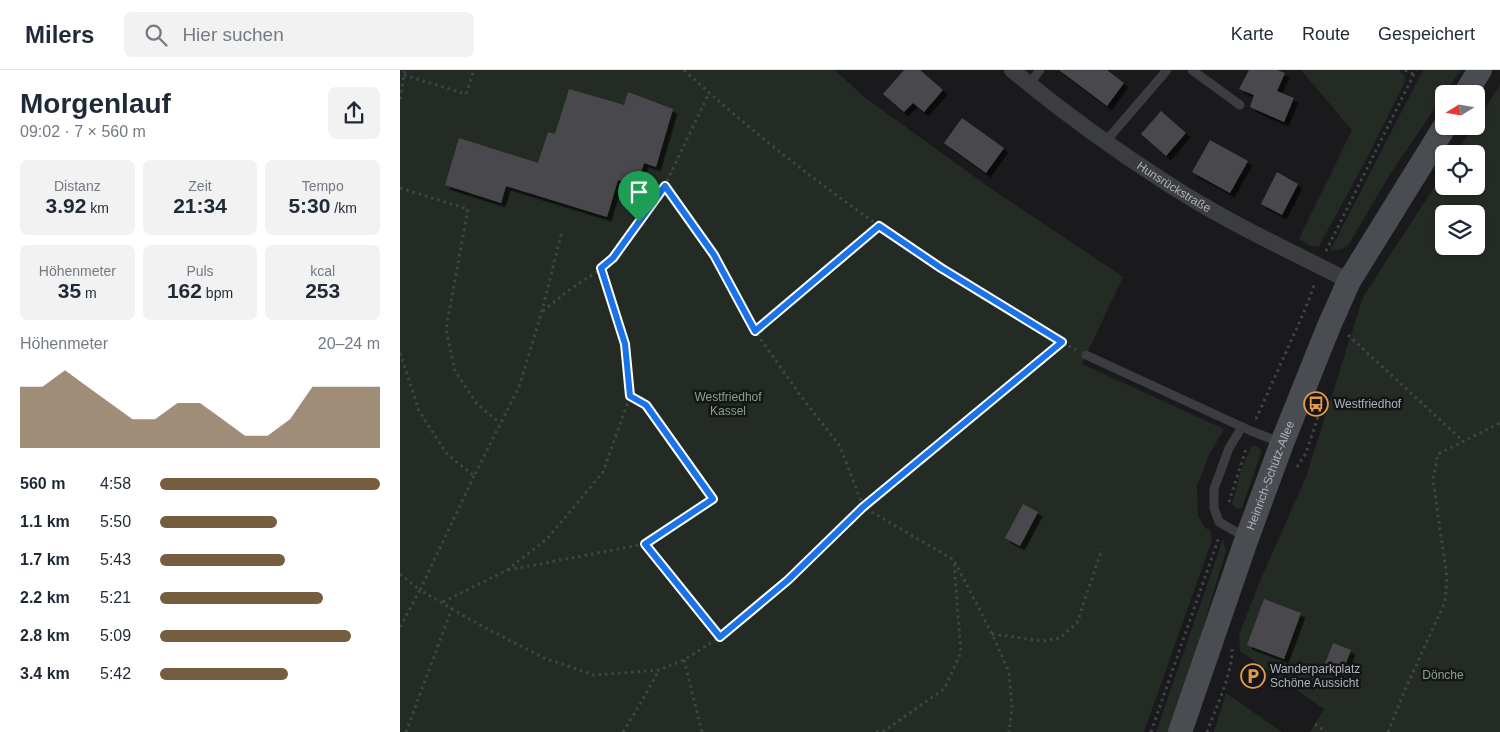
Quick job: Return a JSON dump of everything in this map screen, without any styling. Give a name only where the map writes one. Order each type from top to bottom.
[{"type":"main road","points":[[1471,85],[1480,70]]},
{"type":"main road","name":"Heinrich-Schütz-Allee","points":[[1180,732],[1282,443],[1349,281],[1439,135]]},
{"type":"street","name":"Hunsrückstraße","points":[[1012,70],[1106,141],[1163,181],[1221,214],[1349,281]]},
{"type":"lane","points":[[1029,84],[1040,70]]},
{"type":"lane","points":[[1106,141],[1167,70]]},
{"type":"lane","points":[[1192,70],[1240,105]]},
{"type":"lane","points":[[1086,355],[1247,429],[1282,443]]},
{"type":"lane","points":[[1247,429],[1229,448],[1214,489],[1214,508],[1219,522],[1247,538]]},
{"type":"path","points":[[400,99],[405,70]]},
{"type":"path","points":[[404,75],[466,94],[474,70]]},
{"type":"path","points":[[684,70],[811,177],[879,226],[941,268],[1086,355]]},
{"type":"path","points":[[1405,70],[1413,74]]},
{"type":"path","points":[[1151,732],[1224,524],[1247,429],[1304,312],[1328,246],[1416,70]]},
{"type":"path","points":[[542,311],[613,258],[665,186],[709,93]]},
{"type":"path","points":[[665,186],[714,255],[755,331],[800,395],[840,446],[863,507],[954,560],[1009,672],[1012,708],[1009,732]]},
{"type":"path","points":[[400,188],[468,209],[446,329],[456,371],[477,404],[500,423]]},
{"type":"path","points":[[755,331],[879,226]]},
{"type":"path","points":[[400,627],[420,590],[518,387],[542,311],[562,231]]},
{"type":"path","points":[[443,602],[507,570],[547,539],[602,472],[630,396],[625,344],[601,268]]},
{"type":"path","points":[[1344,343],[1348,334],[1463,441]]},
{"type":"path","points":[[400,574],[420,590],[478,624],[544,658],[594,675],[659,670],[684,660],[720,637],[788,580],[863,507],[1062,342]]},
{"type":"path","points":[[400,353],[419,411],[447,454],[474,476]]},
{"type":"path","points":[[507,570],[564,561],[645,544],[713,499],[646,405],[630,396]]},
{"type":"path","points":[[1294,473],[1306,453],[1322,403]]},
{"type":"path","points":[[1388,732],[1445,602],[1447,578],[1433,480],[1438,454],[1500,423]]},
{"type":"path","points":[[645,544],[720,637]]},
{"type":"path","points":[[992,634],[1043,641],[1060,638],[1077,623],[1102,549]]},
{"type":"path","points":[[876,732],[884,730],[944,689],[961,653],[954,560]]},
{"type":"path","points":[[406,732],[452,608]]},
{"type":"path","points":[[1207,732],[1228,672],[1232,657],[1232,641]]},
{"type":"path","points":[[684,660],[702,732]]},
{"type":"path","points":[[623,732],[659,670]]},
{"type":"path","points":[[1315,724],[1326,732]]},
{"type":"green space","name":"Westfriedhof Kassel","points":[[400,70],[835,70],[864,97],[993,190],[1123,277],[1082,364],[1224,429],[1209,455],[1197,486],[1198,516],[1205,528],[1210,530],[1212,540],[1144,732],[400,732]]},
{"type":"green space","points":[[1301,70],[1399,70],[1405,76],[1405,82],[1367,158],[1319,246],[1310,246],[1299,239],[1352,130]]},
{"type":"green space","points":[[1423,70],[1461,70],[1451,85],[1435,85],[1435,108],[1390,174],[1349,244],[1343,249],[1330,251]]},
{"type":"green space","name":"Dönche","points":[[1500,85],[1500,732],[1310,732],[1324,709],[1240,651],[1239,635],[1260,581],[1306,477],[1363,297],[1435,186],[1435,195],[1485,195],[1485,145],[1461,145],[1468,135],[1485,135],[1485,108]]},
{"type":"green space","points":[[1252,446],[1257,446],[1262,450],[1242,508],[1237,509],[1232,504],[1242,467]]},
{"type":"green space","points":[[1223,539],[1226,551],[1194,657],[1168,732],[1156,732]]},
{"type":"green space","points":[[1226,693],[1282,732],[1214,732]]},
{"type":"building","points":[[904,70],[920,70],[943,90],[924,112],[913,103],[904,112],[883,94]]},
{"type":"building","points":[[1059,70],[1107,70],[1124,83],[1107,106]]},
{"type":"building","points":[[1249,70],[1277,70],[1285,73],[1277,91],[1294,98],[1284,122],[1250,107],[1254,95],[1239,89]]},
{"type":"building","points":[[569,89],[624,105],[628,92],[673,109],[656,167],[644,163],[637,186],[618,180],[607,217],[506,186],[501,203],[445,185],[459,138],[538,163],[548,132],[555,134]]},
{"type":"building","points":[[1161,111],[1186,133],[1166,156],[1141,134]]},
{"type":"building","points":[[962,118],[1004,148],[986,173],[944,143]]},
{"type":"building","points":[[1210,140],[1248,161],[1230,193],[1192,172]]},
{"type":"building","points":[[1277,172],[1298,184],[1282,215],[1261,204]]},
{"type":"building","points":[[1023,504],[1038,512],[1020,546],[1005,538]]},
{"type":"building","points":[[1264,599],[1301,613],[1284,659],[1247,645]]},
{"type":"building","points":[[1333,643],[1351,650],[1343,671],[1325,664]]},
{"type":"place","name":"Westfriedhof","points":[[1316,404]]},
{"type":"place","name":"Wanderparkplatz Schöne Aussicht","points":[[1253,676]]},
{"type":"route","points":[[665,186],[714,255],[755,331],[879,226],[941,268],[1062,342],[863,507],[788,580],[720,637],[645,544],[713,499],[646,405],[630,396],[625,344],[601,268],[613,258],[639,222],[665,186]]}]
